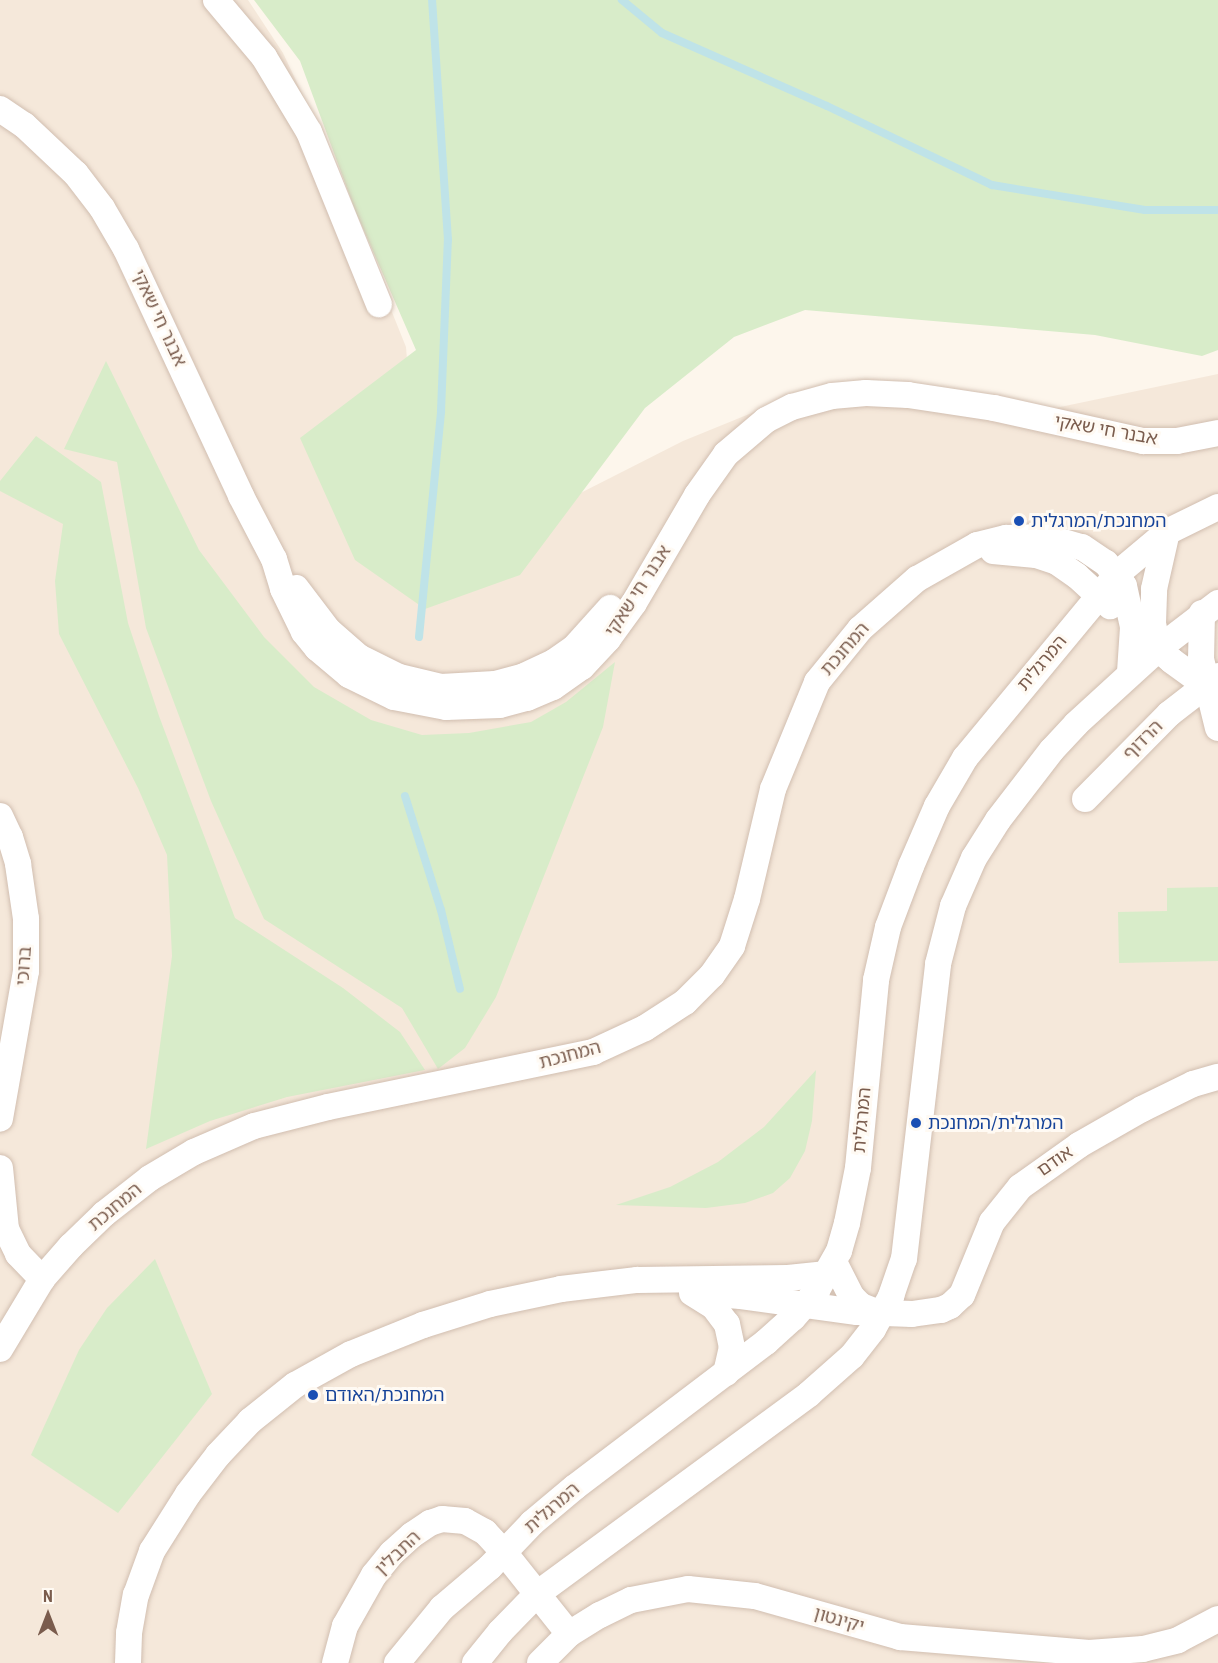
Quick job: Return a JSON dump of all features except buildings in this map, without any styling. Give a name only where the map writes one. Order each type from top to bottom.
[{"type":"street","points":[[216,0],[264,57],[309,132],[379,304]]},
{"type":"street","name":"אבנר חי שאקי","points":[[0,109],[44,143],[76,174],[102,208],[148,292],[241,496],[273,559],[290,604],[304,632],[317,648],[349,675],[378,690],[419,703],[446,707],[500,705],[527,698],[553,687],[582,667],[608,639],[634,603],[714,469],[726,454],[766,420],[792,407],[832,396],[866,393],[908,395],[994,408],[1143,441],[1177,441],[1218,434]]},
{"type":"street","name":"המרגלית","points":[[397,1663],[442,1608],[490,1567],[503,1551],[575,1487],[726,1373],[779,1331],[805,1306],[831,1268],[846,1231],[858,1168],[876,980],[888,927],[910,866],[937,806],[965,758],[1117,574],[1167,532],[1218,507]]},
{"type":"street","points":[[1167,532],[1154,589],[1153,623],[1158,649],[1212,680]]},
{"type":"street","name":"המחנכת","points":[[0,1349],[42,1279],[104,1214],[150,1178],[194,1152],[254,1126],[328,1107],[592,1052],[645,1028],[685,1002],[712,975],[732,946],[747,899],[773,789],[817,682],[860,629],[917,579],[977,545],[1006,538],[1046,537],[1089,551],[1117,574],[1128,598],[1133,627],[1130,672]]},
{"type":"street","name":"המחנכת","points":[[958,555],[983,551],[1036,555],[1064,566],[1158,649]]},
{"type":"street","points":[[475,1663],[500,1632],[537,1594],[809,1394],[852,1356],[883,1314],[899,1277],[909,1230],[931,1010],[938,964],[953,906],[974,858],[1005,811],[1052,750],[1130,672],[1210,608]]},
{"type":"street","points":[[1210,608],[1200,650],[1212,680],[1218,728]]},
{"type":"street","name":"הרדוף","points":[[1085,799],[1169,714],[1212,680]]},
{"type":"street","name":"ברוכי","points":[[0,816],[18,864],[26,919],[26,971],[0,1119]]},
{"type":"street","name":"אודם","points":[[950,1306],[962,1295],[992,1222],[1020,1187],[1079,1145],[1142,1109],[1193,1084],[1218,1077]]},
{"type":"street","points":[[0,1168],[6,1229],[18,1254],[42,1279]]},
{"type":"street","points":[[128,1663],[129,1633],[136,1595],[152,1551],[188,1494],[218,1455],[250,1421],[295,1385],[351,1354],[423,1325],[490,1304],[561,1288],[637,1280],[788,1278],[831,1268],[855,1301],[867,1309],[883,1314]]},
{"type":"street","points":[[899,1277],[909,1291],[923,1303],[937,1307],[950,1306]]},
{"type":"street","points":[[561,1288],[741,1296],[805,1306],[883,1314],[922,1314],[950,1306]]},
{"type":"street","points":[[691,1293],[711,1304],[725,1320],[732,1347],[726,1373]]},
{"type":"street","name":"התבלין","points":[[335,1663],[345,1626],[374,1575],[392,1553],[430,1523],[442,1519],[465,1521],[484,1532],[503,1551]]},
{"type":"street","points":[[503,1551],[569,1634]]},
{"type":"street","name":"יקינטון","points":[[540,1663],[569,1634],[600,1615],[631,1600],[688,1589],[755,1596],[900,1637],[1089,1653],[1143,1649],[1178,1640],[1218,1619]]},
{"type":"shaded area","points":[[0,0],[248,0],[283,53],[316,123],[406,347],[419,509],[482,543],[683,441],[798,394],[1041,411],[1218,374],[1218,1663],[0,1663]]},
{"type":"green space","points":[[254,0],[1218,0],[1218,350],[1202,356],[1095,335],[805,310],[734,337],[645,408],[520,575],[425,609],[355,560],[300,438],[416,350],[355,210],[300,61]]},
{"type":"green space","points":[[106,361],[199,550],[264,637],[314,687],[371,720],[422,735],[469,733],[531,722],[566,702],[615,662],[603,727],[496,997],[465,1048],[438,1069],[402,1008],[264,919],[211,801],[146,628],[117,462],[64,449]]},
{"type":"green space","points":[[36,436],[101,482],[128,623],[159,716],[235,918],[343,988],[400,1032],[425,1070],[287,1097],[210,1121],[146,1149],[172,956],[167,855],[138,788],[59,634],[55,581],[63,524],[0,491],[0,481]]},
{"type":"green space","points":[[1218,887],[1218,961],[1119,963],[1118,912],[1167,911],[1167,888]]},
{"type":"green space","points":[[816,1070],[812,1121],[805,1151],[790,1178],[773,1193],[745,1203],[706,1208],[616,1205],[670,1187],[718,1162],[764,1127]]},
{"type":"green space","points":[[155,1259],[212,1394],[118,1513],[31,1455],[79,1350],[107,1308]]},
{"type":"waterway","points":[[419,637],[441,411],[448,240],[432,0]]},
{"type":"waterway","points":[[622,0],[662,33],[827,106],[992,185],[1145,210],[1218,210]]},
{"type":"waterway","points":[[405,796],[441,910],[460,989]]},
{"type":"place","name":"המחנכת/המרגלית","points":[[1019,521]]},
{"type":"place","name":"המרגלית/המחנכת","points":[[916,1123]]},
{"type":"place","name":"המחנכת/האודם","points":[[313,1395]]}]
